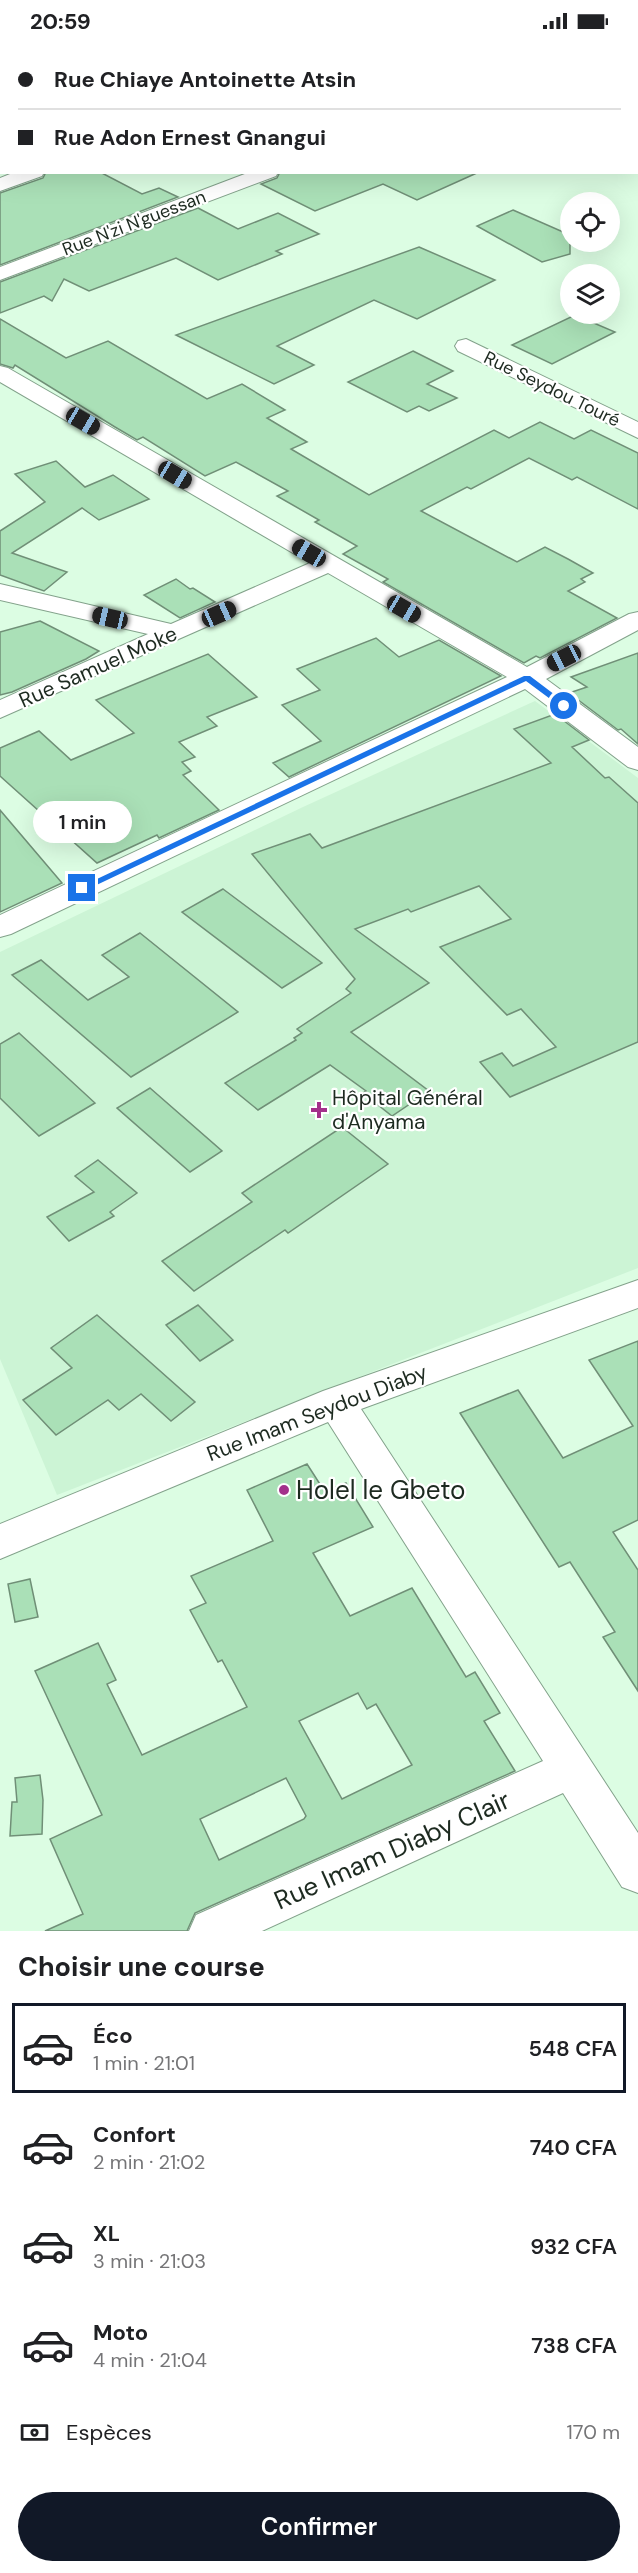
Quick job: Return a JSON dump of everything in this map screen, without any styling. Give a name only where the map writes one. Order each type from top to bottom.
[{"type":"street","points":[[0,185],[30,174]]},
{"type":"street","name":"Rue N'zi N'guessan","points":[[0,274],[264,174]]},
{"type":"street","name":"Rue Seydou Touré","points":[[466,346],[638,431]]},
{"type":"street","points":[[0,373],[527,678],[638,761]]},
{"type":"street","name":"Rue Samuel Moke","points":[[0,711],[328,564]]},
{"type":"street","points":[[0,592],[175,633]]},
{"type":"street","points":[[0,927],[527,678],[638,620]]},
{"type":"street","name":"Rue Imam Seydou Diaby","points":[[0,1542],[336,1402],[638,1294]]},
{"type":"street","points":[[336,1402],[638,1872]]},
{"type":"street","name":"Rue Imam Diaby Clair","points":[[212,1931],[573,1768]]},
{"type":"shaded area","name":"Hôpital Général d'Anyama","points":[[535,701],[638,778],[638,1268],[57,1495],[0,1359],[0,952],[303,807]]},
{"type":"building","points":[[45,174],[104,174],[142,194],[159,188],[178,197],[0,265],[0,193],[43,178]]},
{"type":"building","points":[[279,174],[475,174],[417,200],[383,184],[315,211],[261,184],[277,178]]},
{"type":"building","points":[[198,208],[238,229],[278,213],[319,234],[276,251],[282,254],[218,280],[176,258],[89,291],[64,279],[52,301],[44,296],[0,313],[0,282]]},
{"type":"building","points":[[513,210],[560,231],[560,252],[570,252],[570,254],[542,262],[477,226]]},
{"type":"building","points":[[419,247],[495,280],[417,319],[374,300],[277,346],[314,365],[274,384],[176,335]]},
{"type":"building","points":[[0,319],[66,358],[108,341],[207,399],[242,384],[285,410],[267,418],[307,442],[291,449],[369,495],[494,430],[509,438],[540,422],[574,439],[591,430],[638,453],[638,509],[577,477],[572,480],[529,458],[471,489],[467,487],[421,511],[517,562],[545,547],[568,559],[593,573],[581,579],[585,582],[568,591],[617,618],[540,658],[536,656],[524,663],[383,582],[388,579],[343,554],[357,546],[315,522],[319,520],[277,496],[288,491],[236,462],[205,476],[143,437],[137,440],[15,365],[13,368],[0,364]]},
{"type":"building","points":[[560,322],[560,324],[596,324],[615,332],[552,364],[512,345]]},
{"type":"building","points":[[413,351],[453,371],[427,384],[457,398],[429,411],[419,406],[407,412],[348,382]]},
{"type":"building","points":[[56,461],[85,487],[113,475],[149,499],[99,520],[82,508],[12,553],[67,572],[44,591],[0,575],[0,531],[45,502],[15,474]]},
{"type":"building","points":[[176,579],[215,602],[180,618],[144,595]]},
{"type":"building","points":[[40,621],[99,651],[12,692],[0,695],[0,632]]},
{"type":"building","points":[[376,638],[399,657],[439,640],[501,676],[289,777],[273,763],[321,741],[282,705],[320,690],[297,669]]},
{"type":"building","points":[[638,653],[638,744],[621,729],[618,730],[569,693],[587,687],[571,677]]},
{"type":"building","points":[[208,654],[257,697],[207,717],[217,726],[179,742],[195,757],[182,762],[191,771],[183,775],[219,810],[97,863],[0,776],[0,748],[39,731],[71,760],[134,733],[96,700]]},
{"type":"building","points":[[555,714],[589,740],[572,747],[605,778],[609,777],[638,803],[638,1042],[510,1097],[480,1062],[502,1053],[513,1066],[556,1047],[521,1009],[507,1015],[440,947],[511,919],[479,886],[411,912],[408,909],[355,929],[429,983],[351,1032],[429,1091],[392,1116],[363,1093],[366,1091],[330,1065],[258,1110],[225,1083],[296,1040],[294,1038],[302,1033],[297,1029],[351,993],[346,989],[355,979],[252,854],[310,834],[322,848],[551,763],[514,729]]},
{"type":"building","points":[[0,810],[62,883],[0,912]]},
{"type":"building","points":[[223,889],[322,963],[282,988],[182,912]]},
{"type":"building","points":[[140,933],[238,1012],[131,1077],[12,975],[41,960],[88,1000],[129,977],[102,955]]},
{"type":"building","points":[[19,1033],[95,1103],[39,1136],[0,1098],[0,1044]]},
{"type":"building","points":[[150,1088],[222,1151],[190,1172],[117,1108]]},
{"type":"building","points":[[342,1127],[388,1164],[288,1233],[285,1230],[194,1291],[162,1261],[252,1202],[242,1193]]},
{"type":"building","points":[[98,1160],[137,1193],[110,1212],[114,1216],[69,1241],[47,1217],[94,1192],[75,1176]]},
{"type":"building","points":[[198,1305],[233,1340],[200,1361],[166,1325]]},
{"type":"building","points":[[97,1315],[195,1402],[171,1421],[141,1394],[119,1410],[108,1400],[56,1435],[23,1400],[72,1368],[51,1348]]},
{"type":"building","points":[[638,1341],[638,1520],[613,1532],[638,1570],[638,1691],[603,1637],[615,1632],[570,1562],[559,1567],[460,1413],[518,1390],[563,1458],[633,1426],[589,1360]]},
{"type":"building","points":[[307,1464],[325,1492],[346,1483],[373,1527],[313,1553],[350,1616],[412,1588],[466,1677],[475,1672],[500,1713],[484,1721],[515,1771],[195,1913],[187,1931],[45,1931],[83,1914],[50,1839],[102,1815],[35,1671],[98,1643],[116,1680],[107,1684],[142,1755],[247,1707],[222,1660],[218,1662],[190,1610],[206,1603],[191,1576],[273,1541],[247,1490]],"holes":[[[358,1693],[367,1709],[376,1704],[412,1765],[342,1799],[299,1721]],[[286,1778],[306,1816],[304,1819],[219,1860],[200,1819]]]},
{"type":"building","points":[[30,1579],[38,1617],[15,1622],[8,1584]]},
{"type":"building","points":[[40,1775],[43,1800],[42,1834],[10,1836],[12,1802],[17,1802],[15,1778]]},
{"type":"place","name":"Hôpital Général d'Anyama","points":[[319,1110]]},
{"type":"place","name":"Holel le Gbeto","points":[[284,1490]]},
{"type":"route","points":[[82,888],[527,678],[564,706]]}]
